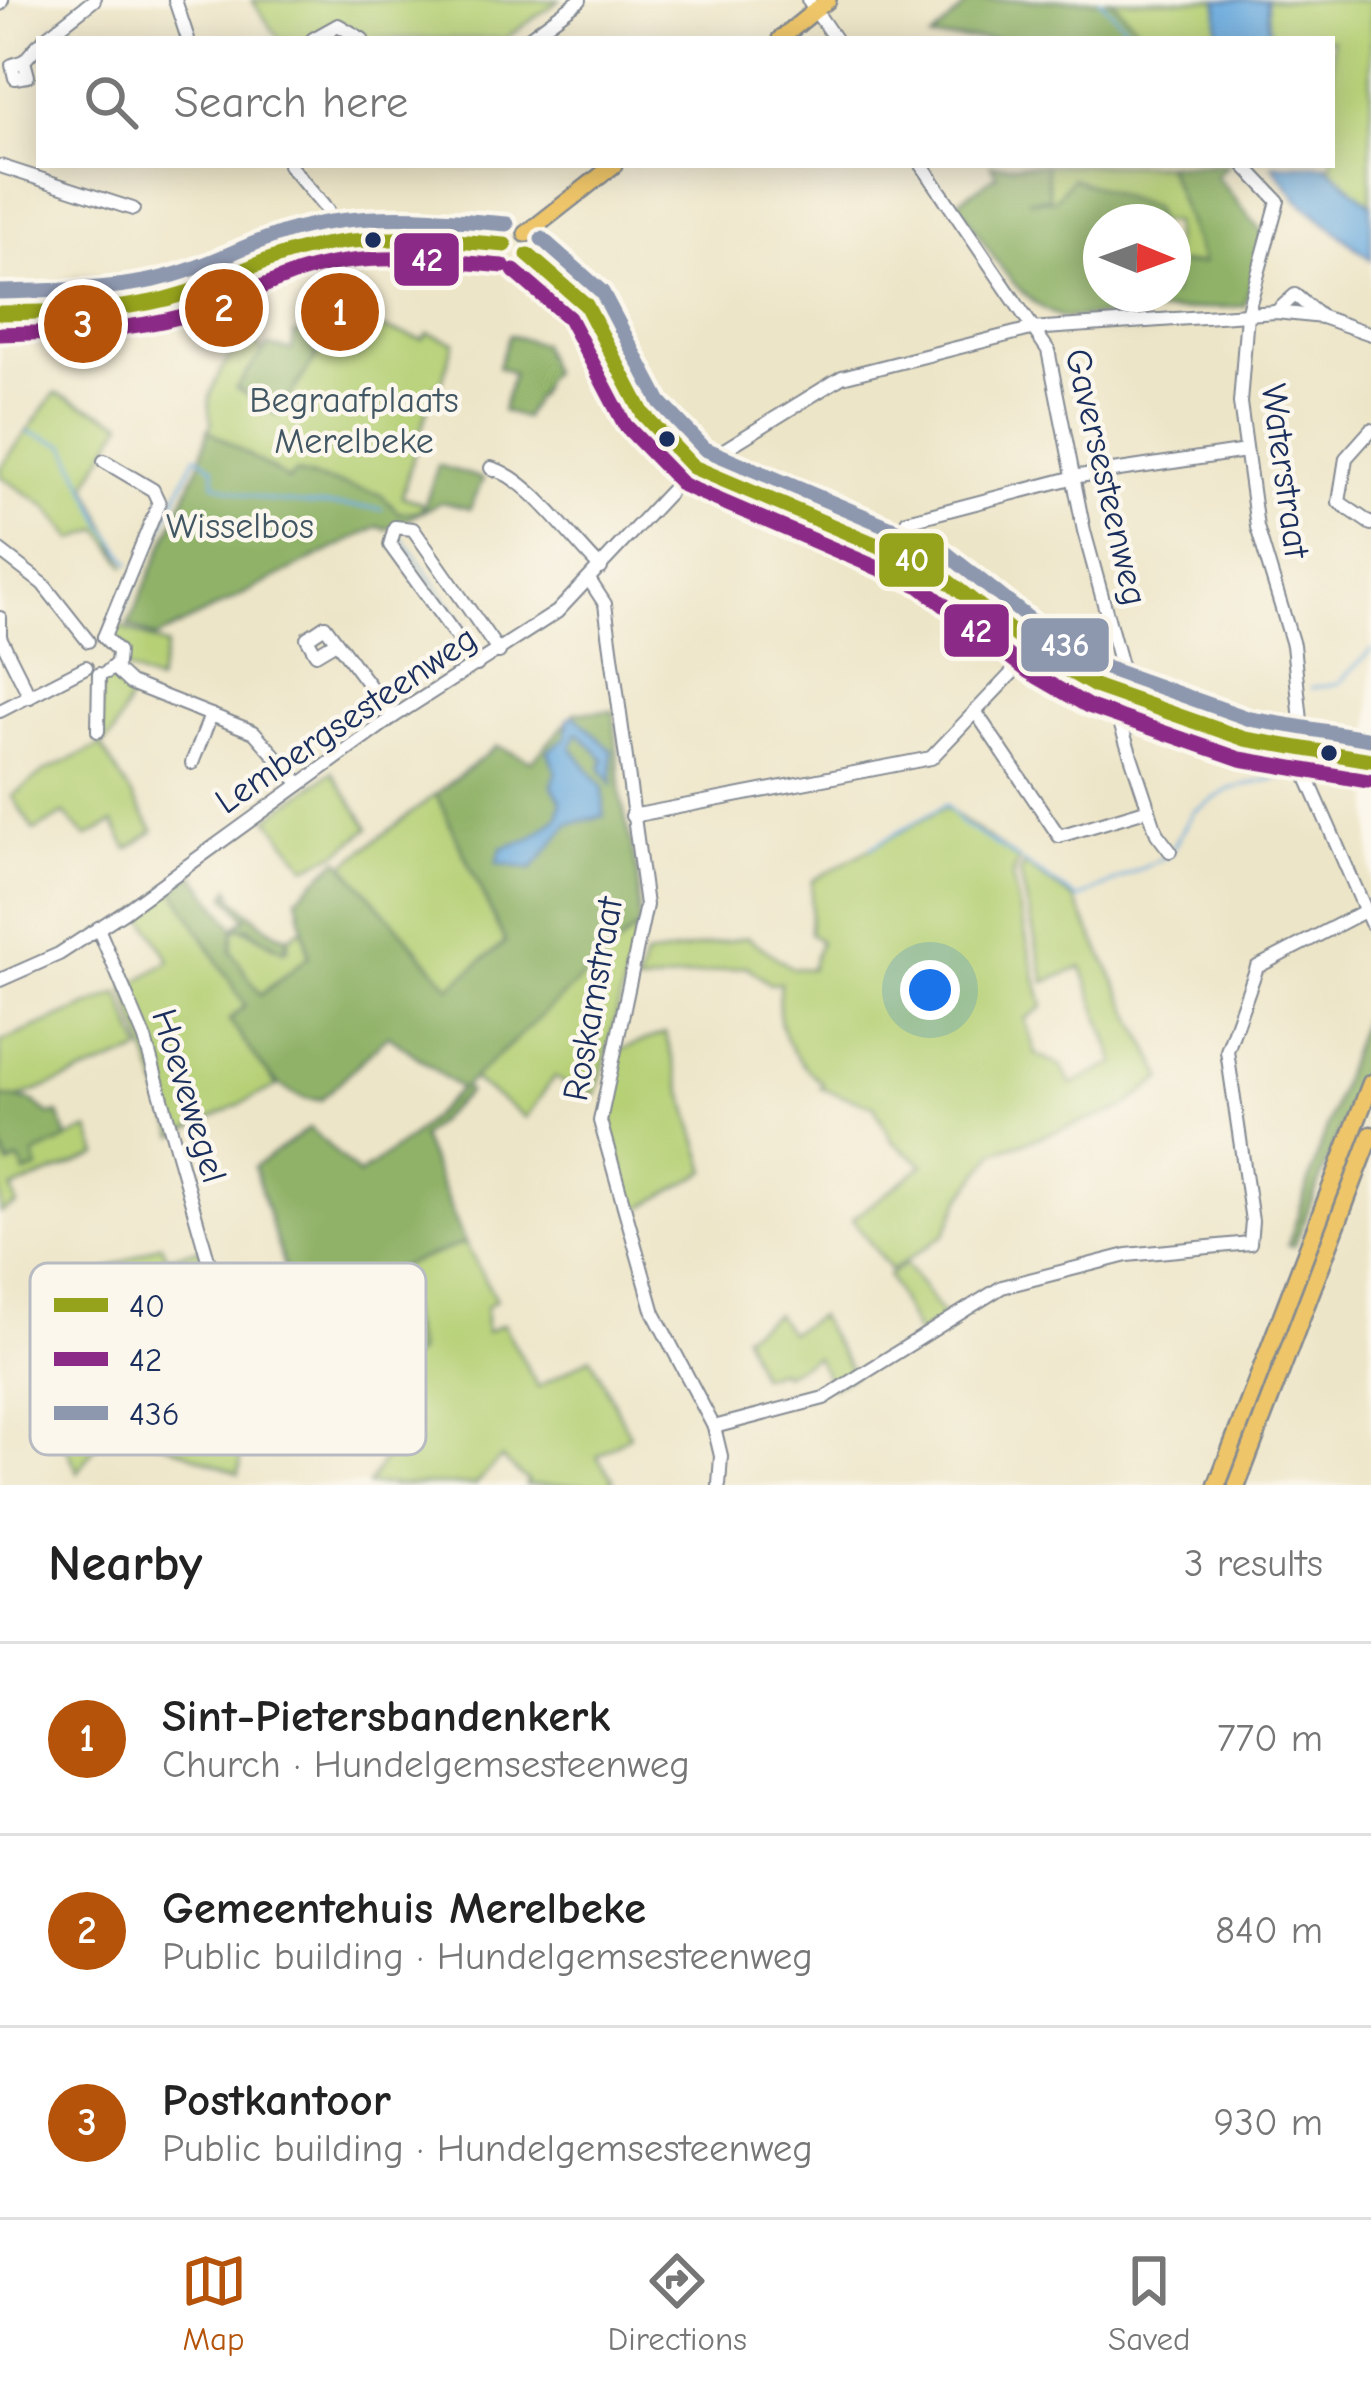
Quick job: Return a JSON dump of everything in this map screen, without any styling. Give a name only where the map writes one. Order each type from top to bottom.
[{"type":"highway","points":[[1217,1485],[1371,1083]]},
{"type":"highway","points":[[1237,1485],[1371,1135]]},
{"type":"main road","points":[[783,36],[817,3]]},
{"type":"main road","points":[[505,245],[512,234],[526,235],[610,168]]},
{"type":"main road","points":[[526,235],[531,243],[528,255]]},
{"type":"main road","points":[[0,313],[91,310],[178,296],[301,250],[338,243],[411,236],[505,245]]},
{"type":"main road","points":[[505,245],[510,257],[528,255],[593,315],[643,414],[693,466],[931,568],[1034,650],[1119,696],[1245,740],[1371,760]]},
{"type":"street","points":[[49,36],[94,0]]},
{"type":"street","points":[[175,0],[187,36]]},
{"type":"street","points":[[531,36],[580,0]]},
{"type":"street","points":[[817,3],[834,36]]},
{"type":"street","points":[[318,36],[338,25],[357,36]]},
{"type":"street","points":[[24,61],[36,48]]},
{"type":"street","points":[[0,166],[57,175],[64,189],[133,208]]},
{"type":"street","points":[[292,168],[327,210],[338,243]]},
{"type":"street","name":"Gaversesteenweg","points":[[924,168],[1048,350],[1072,478],[1120,662],[1118,717],[1149,809],[1170,850]]},
{"type":"street","name":"Waterstraat","points":[[1247,168],[1278,201],[1247,314],[1239,383],[1246,451],[1272,584],[1293,644],[1307,777],[1368,917]]},
{"type":"street","points":[[714,456],[842,377],[1038,329],[1276,312],[1322,317],[1371,334]]},
{"type":"street","points":[[1371,430],[1346,458],[1339,502],[1344,511],[1371,524]]},
{"type":"street","points":[[908,521],[1072,478],[1156,461],[1246,451]]},
{"type":"street","points":[[104,460],[153,490],[159,503],[104,637]]},
{"type":"street","name":"Lembergsesteenweg","points":[[0,980],[59,954],[393,717],[557,612],[693,466]]},
{"type":"street","points":[[490,468],[523,483],[559,529],[602,568]]},
{"type":"street","points":[[477,665],[390,545],[395,527],[413,529],[499,652]]},
{"type":"street","points":[[0,551],[42,583],[88,641]]},
{"type":"street","name":"Roskamstraat","points":[[590,581],[605,604],[644,877],[644,923],[600,1121],[654,1313],[714,1427],[721,1456],[719,1485]]},
{"type":"street","points":[[0,618],[0,637],[30,697]]},
{"type":"street","points":[[98,731],[92,671],[82,653],[88,641],[104,637]]},
{"type":"street","points":[[104,637],[118,651],[114,668]]},
{"type":"street","points":[[336,642],[393,717]]},
{"type":"street","points":[[632,816],[931,758],[1034,650]]},
{"type":"street","points":[[0,711],[92,671],[114,668]]},
{"type":"street","points":[[114,668],[130,683],[266,740],[300,784]]},
{"type":"street","points":[[975,711],[1058,836],[1149,809]]},
{"type":"street","points":[[192,763],[211,715]]},
{"type":"street","points":[[714,1427],[824,1398],[1002,1287],[1127,1255],[1250,1243],[1248,1185],[1227,1051],[1234,1023],[1257,967],[1368,917]]},
{"type":"street","name":"Hoevewegel","points":[[98,928],[145,1040],[209,1263]]},
{"type":"green space","points":[[252,0],[560,0],[509,36],[363,36],[338,22],[313,36],[277,36]]},
{"type":"green space","points":[[972,0],[1218,0],[1218,36],[934,36]]},
{"type":"green space","points":[[972,0],[1111,0],[1146,36],[934,36]]},
{"type":"green space","points":[[1266,0],[1371,0],[1371,205],[1329,168],[1335,168],[1335,36],[1270,36]]},
{"type":"green space","points":[[993,168],[1225,168],[1216,176],[1266,237],[1244,306],[1191,310],[1191,204],[1083,204],[1083,312],[1154,312],[1065,318],[1031,299],[1003,270],[957,202],[997,175]]},
{"type":"green space","points":[[993,168],[1046,168],[1050,198],[1028,200],[1054,200],[1072,178],[1142,204],[1083,204],[1083,312],[1154,312],[1065,318],[1047,310],[1016,286],[957,202],[997,175]]},
{"type":"green space","points":[[1167,168],[1225,168],[1216,176],[1266,237],[1244,306],[1191,310],[1191,263],[1203,263],[1191,231],[1191,204],[1181,204]]},
{"type":"green space","name":"Begraafplaats Merelbeke","points":[[372,326],[422,339],[428,333],[454,342],[441,385],[434,386],[402,496],[421,503],[423,511],[399,513],[380,494],[296,473],[290,481],[208,430],[212,389],[244,337],[264,351],[237,389],[277,414],[323,347],[356,357],[368,347]]},
{"type":"green space","points":[[305,333],[318,355],[277,415],[236,388],[267,346],[292,350],[294,334]]},
{"type":"green space","points":[[509,335],[541,344],[550,371],[524,418],[502,411],[513,373],[498,367]]},
{"type":"green space","points":[[55,393],[123,422],[87,485],[126,567],[100,529],[74,540],[47,507],[0,476],[0,468]]},
{"type":"green space","name":"Wisselbos","points":[[208,430],[289,480],[295,473],[380,494],[399,513],[423,510],[438,465],[483,479],[470,509],[442,502],[387,529],[379,526],[156,638],[128,625],[200,462]]},
{"type":"green space","points":[[112,623],[167,646],[157,683],[124,668],[127,651],[110,631]]},
{"type":"green space","points":[[116,677],[134,690],[113,735],[101,746],[154,831],[128,849],[113,823],[86,837],[64,814],[34,831],[12,796],[45,771],[100,746],[101,682]]},
{"type":"green space","points":[[614,711],[621,797],[638,876],[639,926],[464,1087],[468,1092],[421,1137],[465,1243],[410,1263],[283,1263],[254,1167],[310,1128],[359,1175],[412,1136],[460,1089],[388,1035],[321,1100],[305,1098],[278,1084],[229,1020],[245,1006],[173,888],[193,873],[234,928],[246,918],[226,896],[230,888],[234,899],[261,922],[289,937],[283,951],[248,928],[234,929],[231,951],[261,995],[309,956],[297,897],[339,859],[450,987],[505,942],[436,794],[497,746],[532,761],[576,712]]},
{"type":"green space","points":[[332,772],[369,828],[341,851],[306,867],[268,818]]},
{"type":"green space","points":[[436,794],[505,942],[450,988],[344,865]]},
{"type":"green space","points":[[945,807],[1019,860],[1012,877],[1043,1007],[1025,1019],[1036,1054],[1062,1067],[1071,1085],[1116,1063],[1082,967],[1045,982],[1020,874],[1024,864],[1075,900],[1163,1078],[1122,1109],[995,1152],[962,1197],[945,1234],[891,1271],[852,1219],[924,1165],[892,1141],[874,1106],[820,1088],[823,1084],[792,1050],[781,1026],[780,983],[770,984],[747,966],[637,985],[645,957],[747,937],[792,968],[811,969],[820,941],[810,934],[812,881]]},
{"type":"green space","points":[[173,888],[246,1007],[230,1021],[277,1086],[175,1136],[125,989],[170,961],[140,911]]},
{"type":"green space","points":[[639,926],[596,1094],[578,1091],[554,1077],[526,1118],[472,1079]]},
{"type":"green space","points":[[234,928],[288,950],[289,937],[303,928],[309,956],[260,995],[231,951]]},
{"type":"green space","points":[[119,993],[142,1051],[18,1098],[0,1097],[0,1042]]},
{"type":"green space","points":[[1371,994],[1371,1050],[1294,1246],[1288,1245]]},
{"type":"green space","points":[[665,1033],[707,1171],[634,1212],[610,1128],[619,1070],[615,1068],[619,1050]]},
{"type":"green space","points":[[0,1097],[32,1101],[50,1115],[59,1113],[67,1139],[34,1155],[38,1169],[25,1174],[19,1160],[9,1165],[0,1145]]},
{"type":"green space","points":[[89,1129],[98,1155],[12,1189],[17,1205],[0,1213],[0,1145],[9,1164]]},
{"type":"green space","points":[[465,1243],[496,1300],[486,1307],[486,1332],[503,1324],[538,1387],[591,1357],[630,1435],[597,1457],[614,1479],[609,1485],[526,1485],[528,1481],[501,1458],[475,1485],[368,1485],[386,1455],[426,1455],[426,1263],[409,1263]]},
{"type":"green space","points":[[161,1244],[166,1257],[200,1249],[203,1259],[192,1263],[121,1263]]},
{"type":"green space","points":[[906,1264],[945,1318],[918,1336],[888,1275]]},
{"type":"green space","points":[[776,1314],[789,1333],[818,1316],[854,1375],[832,1387],[816,1357],[783,1374],[780,1370],[760,1376],[743,1334]]},
{"type":"green space","points":[[70,1455],[90,1455],[78,1473]]},
{"type":"green space","points":[[192,1455],[242,1455],[239,1474]]},
{"type":"water","points":[[1218,0],[1266,0],[1270,36],[1218,36]]},
{"type":"water","points":[[1275,168],[1329,168],[1371,205],[1371,260],[1298,200]]},
{"type":"water","points":[[574,715],[612,751],[612,784],[601,769],[604,759],[577,732],[571,747],[603,788],[604,816],[568,824],[532,869],[497,863],[502,848],[528,840],[558,818],[561,801],[552,786],[556,772],[548,751],[566,738],[568,719]]},
{"type":"waterway","points":[[1100,0],[1135,36]]},
{"type":"waterway","points":[[28,432],[66,445],[103,524],[130,563]]},
{"type":"waterway","points":[[118,621],[196,455],[214,468],[214,483],[236,492],[278,501],[382,509]]},
{"type":"waterway","points":[[402,538],[478,647]]},
{"type":"waterway","points":[[1311,688],[1339,683],[1371,650]]},
{"type":"waterway","points":[[1024,863],[1078,899],[1169,855],[1193,812],[1230,789],[1298,773]]},
{"type":"waterway","points":[[870,848],[946,805],[961,823],[1020,860]]},
{"type":"transit line","name":"436","points":[[0,292],[88,289],[153,280],[322,223],[427,218],[507,224]]},
{"type":"transit line","name":"40","points":[[0,313],[138,305],[198,289],[288,253],[329,244],[404,239],[505,245]]},
{"type":"transit line","name":"436","points":[[542,239],[602,292],[660,402],[705,449],[941,549],[1053,638],[1106,668],[1250,719],[1371,739]]},
{"type":"transit line","name":"40","points":[[528,255],[586,305],[643,414],[693,467],[931,568],[1041,655],[1097,687],[1245,739],[1371,760]]},
{"type":"transit line","name":"42","points":[[1,334],[161,321],[213,307],[303,271],[352,261],[403,259],[503,266]]},
{"type":"transit line","name":"42","points":[[514,271],[569,318],[625,425],[683,485],[920,586],[1029,672],[1088,706],[1240,759],[1368,781]]},
{"type":"place","name":"Gemeentehuis Merelbeke","points":[[224,308]]},
{"type":"place","name":"Sint-Pietersbandenkerk","points":[[340,312]]},
{"type":"place","name":"Postkantoor","points":[[83,324]]}]
